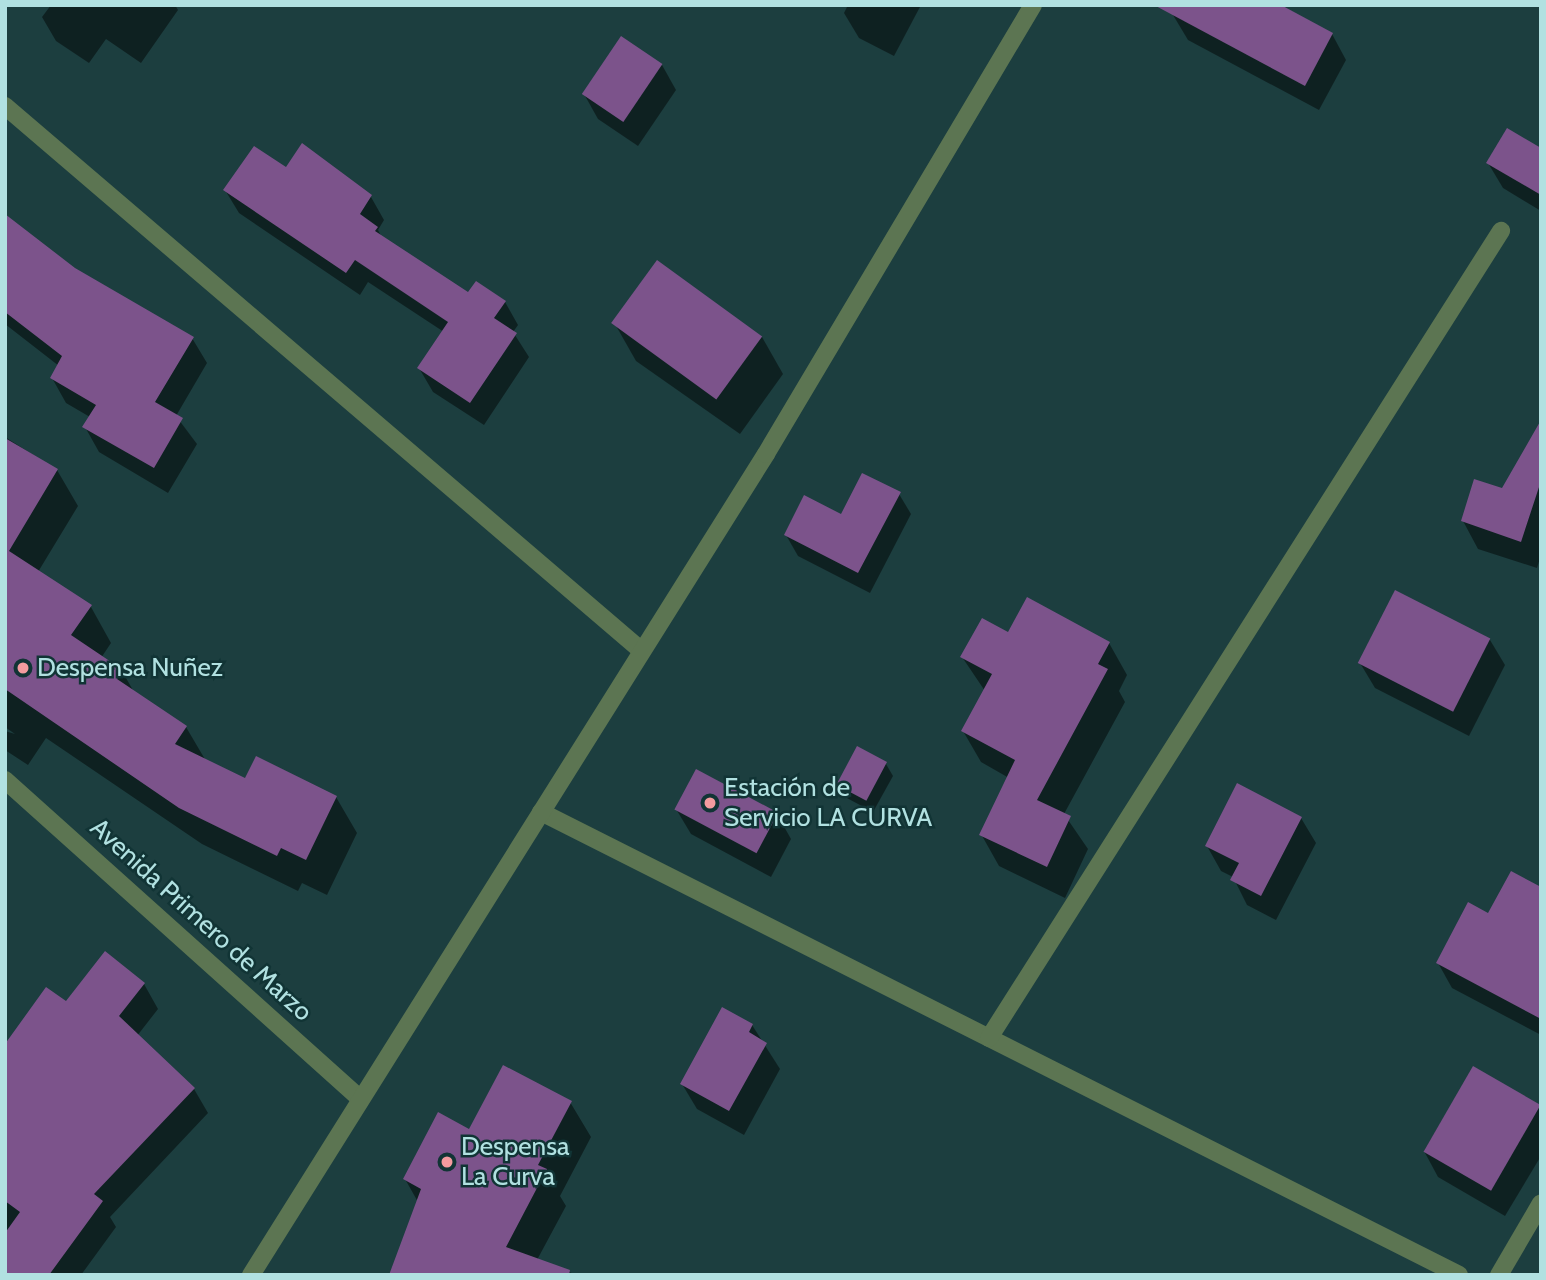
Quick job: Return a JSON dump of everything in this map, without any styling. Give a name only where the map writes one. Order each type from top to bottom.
[{"type":"street","points":[[251,1275],[766,454],[1033,5]]},
{"type":"street","points":[[5,106],[642,651]]},
{"type":"street","points":[[989,1038],[1501,231]]},
{"type":"street","name":"Avenida Primero de Marzo","points":[[5,780],[361,1099]]},
{"type":"street","points":[[541,813],[1458,1275]]},
{"type":"street","points":[[1499,1275],[1541,1203]]},
{"type":"building","points":[[1154,5],[1281,5],[1333,33],[1305,86]]},
{"type":"building","points":[[621,36],[662,64],[623,122],[582,94]]},
{"type":"building","points":[[1507,128],[1541,148],[1541,195],[1486,163]]},
{"type":"building","points":[[302,143],[372,195],[360,214],[378,227],[375,231],[468,292],[476,281],[506,301],[494,318],[517,333],[470,403],[417,368],[448,322],[355,260],[346,273],[223,190],[254,146],[286,167]]},
{"type":"building","points":[[5,214],[75,268],[194,337],[155,402],[183,418],[154,468],[82,427],[96,405],[50,378],[62,356],[5,312]]},
{"type":"building","points":[[657,260],[762,336],[716,400],[611,323]]},
{"type":"building","points":[[1541,420],[1541,481],[1521,542],[1461,521],[1474,479],[1502,488]]},
{"type":"building","points":[[5,438],[58,469],[9,551],[92,605],[71,635],[123,670],[117,679],[187,726],[175,744],[245,778],[256,756],[337,796],[306,860],[281,848],[277,856],[179,808],[5,689]]},
{"type":"building","points":[[862,473],[901,492],[858,573],[784,535],[804,495],[841,514]]},
{"type":"building","points":[[1395,590],[1490,639],[1453,712],[1358,663]]},
{"type":"building","points":[[1027,597],[1110,642],[1098,664],[1108,669],[1037,800],[1071,816],[1047,867],[979,835],[1015,760],[961,731],[992,674],[960,657],[982,618],[1008,632]]},
{"type":"building","points":[[857,746],[887,762],[866,801],[836,785]]},
{"type":"building","points":[[696,769],[778,813],[757,853],[674,810]]},
{"type":"building","points":[[1237,783],[1302,817],[1261,896],[1230,880],[1239,863],[1205,846]]},
{"type":"building","points":[[1511,871],[1541,887],[1541,1019],[1436,963],[1468,902],[1488,913]]},
{"type":"building","points":[[105,951],[145,983],[119,1016],[195,1088],[94,1194],[103,1201],[49,1275],[5,1275],[5,1233],[20,1212],[5,1201],[5,1044],[46,987],[66,1001]]},
{"type":"building","points":[[722,1007],[753,1024],[749,1032],[767,1043],[729,1111],[680,1084]]},
{"type":"building","points":[[503,1065],[572,1101],[538,1165],[547,1169],[506,1247],[570,1270],[569,1275],[389,1275],[421,1189],[403,1179],[438,1112],[469,1129]]},
{"type":"building","points":[[1473,1066],[1541,1105],[1491,1191],[1424,1152]]},
{"type":"place","name":"Despensa Nuñez","points":[[23,668]]},
{"type":"place","name":"Estación de Servicio LA CURVA","points":[[710,803]]},
{"type":"place","name":"Despensa La Curva","points":[[447,1162]]}]
